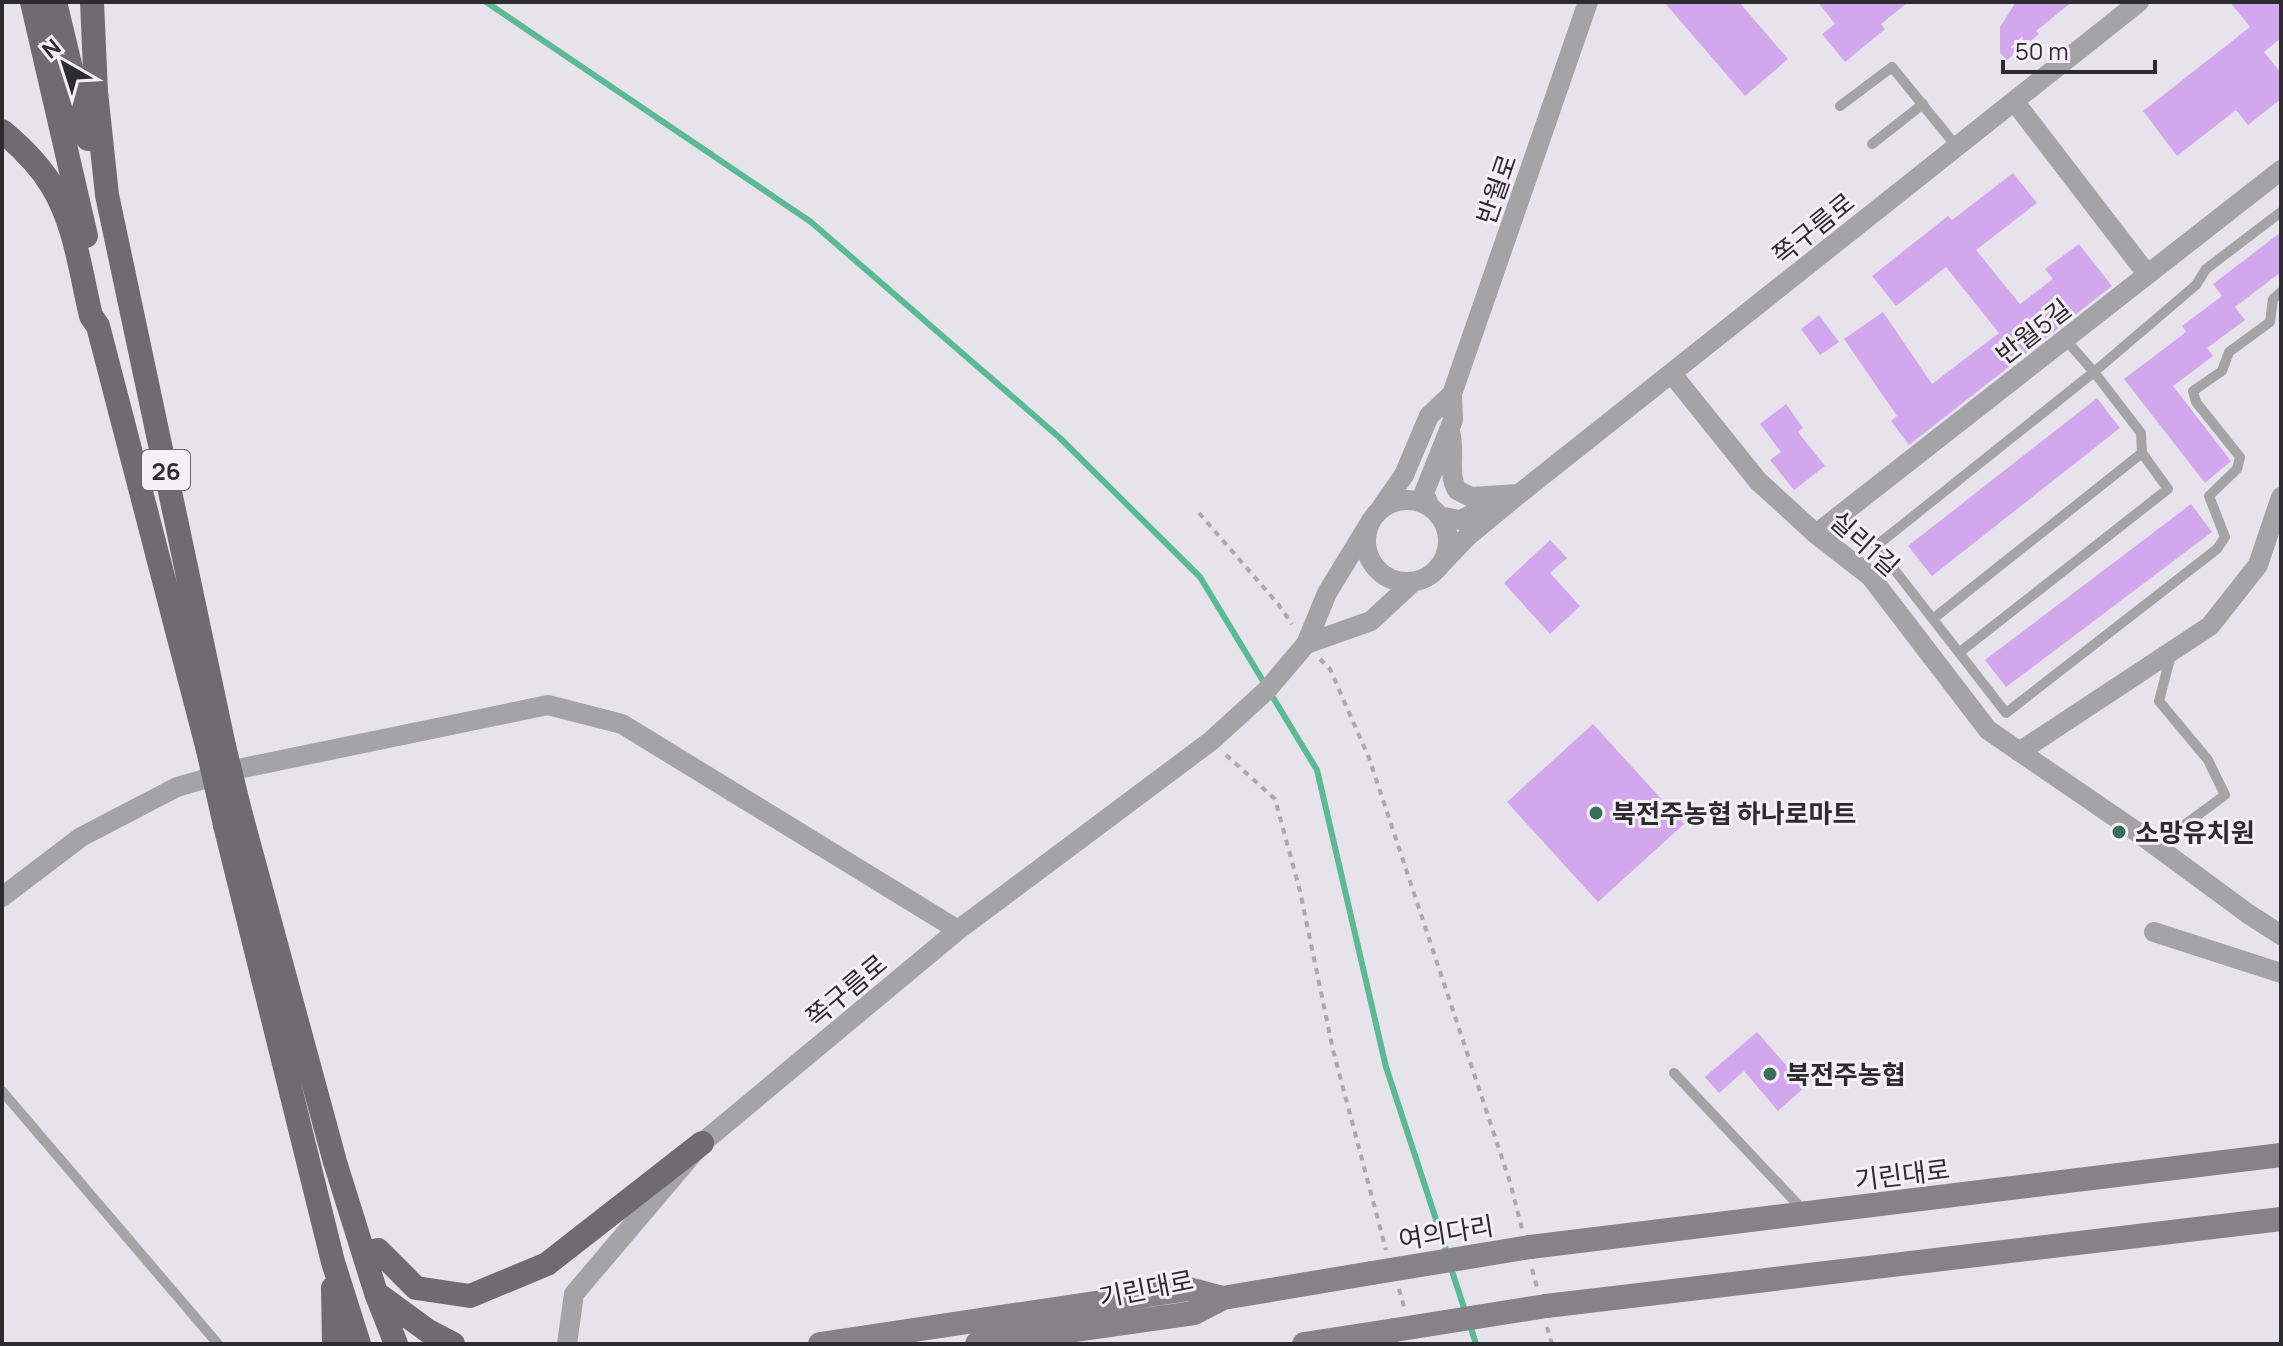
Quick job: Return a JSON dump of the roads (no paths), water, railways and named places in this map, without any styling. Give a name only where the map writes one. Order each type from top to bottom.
[{"type":"main road","name":"26","points":[[32,2],[104,317],[98,326],[216,748]]},
{"type":"main road","points":[[55,2],[91,151],[107,195]]},
{"type":"main road","name":"26","points":[[92,2],[96,92],[107,195],[216,748],[333,1262],[334,1344]]},
{"type":"main road","points":[[2,131],[53,186],[69,227],[91,316],[98,326]]},
{"type":"main road","name":"26","points":[[233,820],[335,1162],[376,1293],[396,1344]]},
{"type":"main road","points":[[365,1254],[378,1250],[416,1288],[470,1296],[547,1264],[702,1143]]},
{"type":"main road","points":[[333,1262],[359,1344]]},
{"type":"main road","points":[[376,1293],[428,1331],[453,1344]]},
{"type":"street","name":"반월로","points":[[1452,394],[1588,2]]},
{"type":"street","name":"쪽구름로","points":[[1519,494],[2139,2]]},
{"type":"street","points":[[2014,101],[2147,274]]},
{"type":"street","name":"반월5길","points":[[1816,534],[2281,170]]},
{"type":"street","name":"실리1길","points":[[1672,374],[1758,481],[1816,534],[1870,576],[1988,730],[2281,935]]},
{"type":"street","points":[[1443,562],[1448,538],[1424,493],[1453,420],[1452,394]]},
{"type":"street","points":[[1306,644],[1327,593],[1404,475],[1429,416],[1452,394]]},
{"type":"street","points":[[1449,429],[1454,445],[1452,476],[1457,490],[1471,497],[1519,494]]},
{"type":"street","points":[[1519,494],[1468,536],[1425,579],[1413,582],[1389,579],[1370,560],[1366,533],[1375,516],[1391,503],[1418,501],[1460,520],[1519,494]]},
{"type":"street","points":[[2019,752],[2210,626],[2258,565],[2281,497]]},
{"type":"street","points":[[1306,644],[1371,621],[1413,582]]},
{"type":"street","name":"쪽구름로","points":[[567,1344],[574,1294],[702,1143],[958,930],[1217,736],[1267,690],[1306,644]]},
{"type":"street","points":[[2,897],[81,837],[177,787],[243,768],[548,705],[622,724],[958,930]]},
{"type":"street","points":[[2154,932],[2281,973]]},
{"type":"street","name":"기린대로","points":[[1528,1248],[2281,1155]]},
{"type":"street","points":[[1304,1344],[1401,1323],[2281,1219]]},
{"type":"street","name":"여의다리","points":[[1380,1265],[1528,1248]]},
{"type":"street","name":"기린대로","points":[[977,1344],[1194,1313],[1223,1298],[1380,1265]]},
{"type":"street","points":[[820,1344],[1189,1289],[1223,1298]]},
{"type":"lane","points":[[1840,106],[1892,67],[1957,147]]},
{"type":"lane","points":[[1872,144],[1923,104]]},
{"type":"lane","points":[[2281,212],[2206,269],[2196,285],[2094,372],[1876,546],[2006,713],[2217,549],[2225,537],[2209,496],[2237,469],[2240,457],[2196,402],[2193,391],[2222,371],[2229,352],[2270,322],[2273,299],[2281,292]]},
{"type":"lane","points":[[1960,652],[2168,489],[2142,453],[2141,433],[2065,339]]},
{"type":"lane","points":[[1934,618],[2142,453]]},
{"type":"lane","points":[[2156,846],[2225,795],[2208,760],[2159,701],[2172,651]]},
{"type":"lane","points":[[1674,1073],[1806,1214]]},
{"type":"lane","points":[[2,1091],[218,1344]]},
{"type":"waterway","points":[[486,2],[811,222],[1060,438],[1200,577],[1317,770],[1386,1067],[1447,1253]]},
{"type":"waterway","points":[[1451,1268],[1466,1314]]},
{"type":"waterway","points":[[1470,1325],[1476,1344]]},
{"type":"place","name":"북전주농협 하나로마트","points":[[1596,813]]},
{"type":"place","name":"소망유치원","points":[[2119,832]]},
{"type":"place","name":"북전주농협","points":[[1770,1074]]}]
